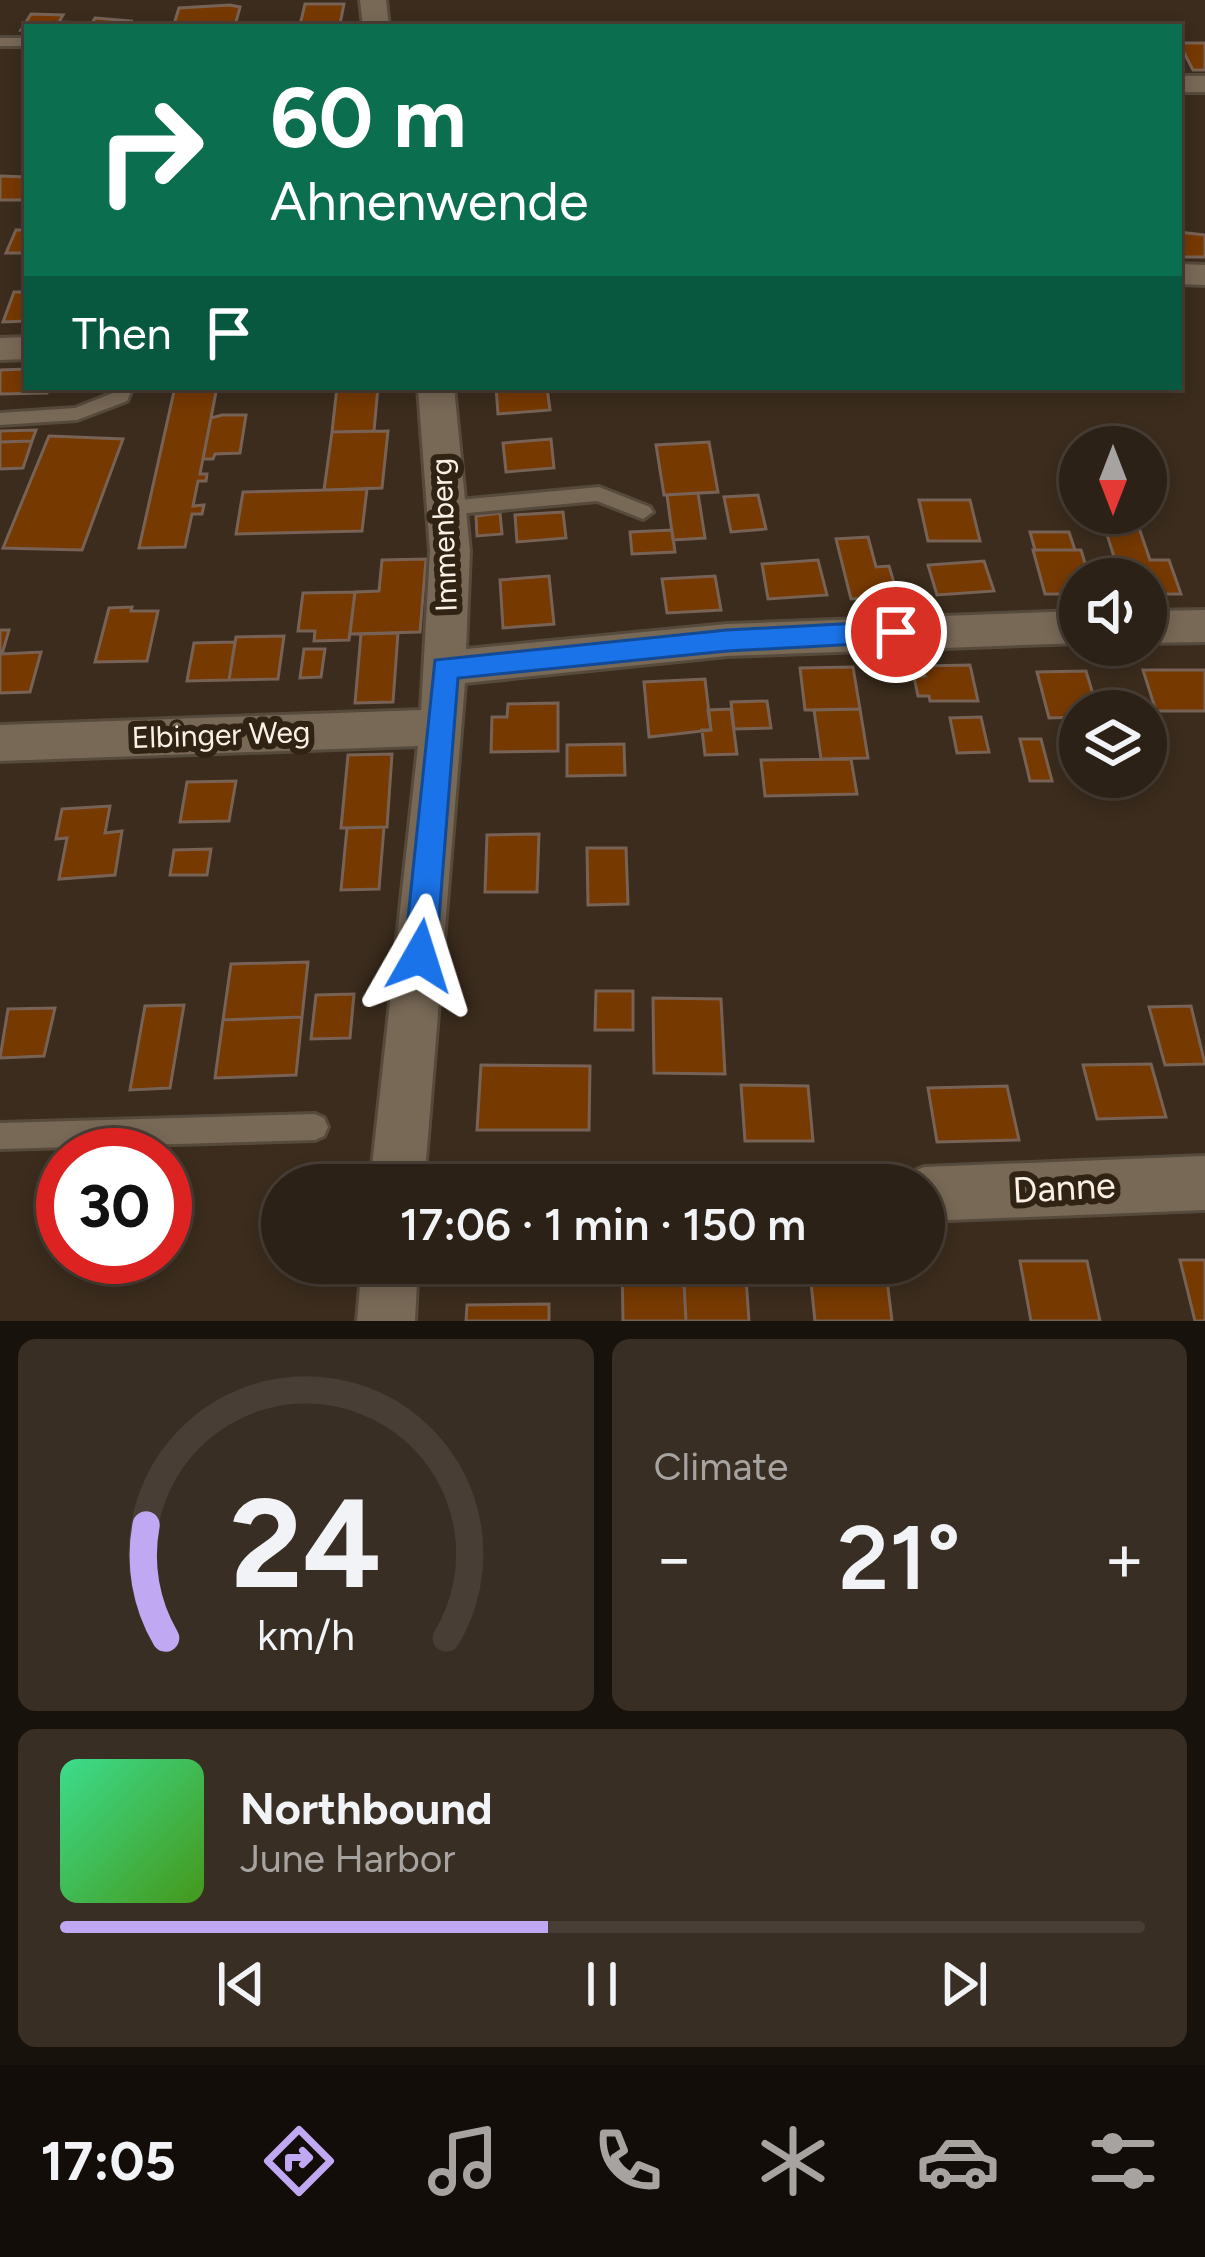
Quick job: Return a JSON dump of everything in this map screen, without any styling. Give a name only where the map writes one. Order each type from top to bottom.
[{"type":"street","name":"Immenberg","points":[[399,1164],[445,668],[450,551],[436,390]]},
{"type":"street","points":[[1167,627],[1205,626]]},
{"type":"street","points":[[445,668],[727,640],[1059,628]]},
{"type":"street","name":"Elbinger Weg","points":[[0,743],[442,727]]},
{"type":"street","name":"Danne","points":[[945,1193],[1205,1183]]},
{"type":"street","points":[[386,1321],[389,1284]]},
{"type":"lane","points":[[0,419],[77,414],[121,397],[123,390]]},
{"type":"lane","points":[[447,508],[599,494],[643,512]]},
{"type":"lane","points":[[0,1136],[315,1126]]},
{"type":"building","points":[[305,4],[344,4],[340,24],[300,24]]},
{"type":"building","points":[[240,7],[236,24],[174,24],[179,8]]},
{"type":"building","points":[[31,14],[63,15],[58,24],[25,24]]},
{"type":"building","points":[[95,18],[131,21],[130,24],[58,24],[92,23]]},
{"type":"building","points":[[1182,43],[1205,43],[1205,70],[1193,70]]},
{"type":"building","points":[[0,176],[24,177],[24,200],[0,200]]},
{"type":"building","points":[[16,230],[24,230],[24,253],[6,253]]},
{"type":"building","points":[[1182,232],[1205,235],[1205,257],[1182,257]]},
{"type":"building","points":[[14,292],[24,292],[24,321],[3,322]]},
{"type":"building","points":[[24,369],[24,390],[47,393],[0,394],[0,370]]},
{"type":"building","points":[[174,390],[216,390],[200,474],[207,474],[206,481],[198,481],[193,506],[204,505],[202,514],[192,514],[185,547],[139,548]]},
{"type":"building","points":[[337,390],[378,390],[374,431],[332,432]]},
{"type":"building","points":[[496,390],[547,390],[550,410],[498,414]]},
{"type":"building","points":[[246,415],[240,453],[203,459],[211,418]]},
{"type":"building","points":[[36,430],[32,441],[0,442],[0,431]]},
{"type":"building","points":[[388,431],[382,488],[324,490],[332,432]]},
{"type":"building","points":[[49,436],[123,439],[82,550],[3,548]]},
{"type":"building","points":[[551,439],[554,468],[506,472],[503,443]]},
{"type":"building","points":[[32,441],[23,468],[0,469],[0,442]]},
{"type":"building","points":[[709,442],[718,492],[664,495],[656,445]]},
{"type":"building","points":[[367,489],[362,531],[236,534],[243,492]]},
{"type":"building","points":[[698,493],[705,538],[673,540],[667,495]]},
{"type":"building","points":[[758,495],[766,529],[731,532],[724,497]]},
{"type":"building","points":[[919,500],[970,500],[980,541],[928,541]]},
{"type":"building","points":[[563,512],[566,538],[517,542],[515,515]]},
{"type":"building","points":[[500,513],[502,534],[477,536],[476,516]]},
{"type":"building","points":[[672,530],[675,552],[632,554],[630,532]]},
{"type":"building","points":[[1030,532],[1070,534],[1075,550],[1035,550]]},
{"type":"building","points":[[1107,534],[1141,534],[1149,558],[1114,558]]},
{"type":"building","points":[[868,537],[876,567],[889,566],[898,596],[851,599],[836,539]]},
{"type":"building","points":[[1033,550],[1081,550],[1083,558],[1059,558],[1059,594],[1045,594]]},
{"type":"building","points":[[426,559],[420,632],[350,634],[355,592],[379,591],[382,560]]},
{"type":"building","points":[[818,560],[827,595],[768,599],[762,564]]},
{"type":"building","points":[[1167,560],[1169,560],[1181,594],[1167,594]]},
{"type":"building","points":[[984,561],[994,591],[937,595],[928,565]]},
{"type":"building","points":[[549,576],[554,624],[503,628],[500,580]]},
{"type":"building","points":[[715,576],[721,610],[667,613],[662,579]]},
{"type":"building","points":[[355,592],[349,640],[314,641],[315,631],[298,631],[303,593]]},
{"type":"building","points":[[132,607],[131,611],[158,611],[147,661],[95,662],[109,608]]},
{"type":"building","points":[[0,630],[9,630],[2,654],[41,652],[30,692],[0,693]]},
{"type":"building","points":[[398,633],[393,702],[355,703],[361,634]]},
{"type":"building","points":[[284,636],[278,679],[229,680],[236,637]]},
{"type":"building","points":[[235,642],[229,680],[187,681],[194,643]]},
{"type":"building","points":[[304,649],[325,649],[321,677],[300,678]]},
{"type":"building","points":[[970,665],[978,701],[930,701],[929,696],[918,696],[914,677],[925,676],[922,666]]},
{"type":"building","points":[[853,667],[860,709],[805,710],[800,668]]},
{"type":"building","points":[[1143,670],[1205,670],[1205,711],[1167,711],[1167,690],[1149,690]]},
{"type":"building","points":[[1086,671],[1092,690],[1059,690],[1059,718],[1049,718],[1037,672]]},
{"type":"building","points":[[705,679],[711,730],[649,737],[644,682]]},
{"type":"building","points":[[767,701],[771,728],[734,729],[731,702]]},
{"type":"building","points":[[558,703],[558,751],[491,752],[492,717],[507,717],[508,704]]},
{"type":"building","points":[[731,709],[737,754],[705,755],[702,730],[711,730],[708,710]]},
{"type":"building","points":[[860,709],[868,758],[821,759],[814,710]]},
{"type":"building","points":[[981,717],[989,752],[957,753],[950,718]]},
{"type":"building","points":[[1020,739],[1041,739],[1052,781],[1030,781]]},
{"type":"building","points":[[624,744],[625,775],[567,776],[567,745]]},
{"type":"building","points":[[392,754],[387,827],[341,828],[348,755]]},
{"type":"building","points":[[851,759],[857,794],[765,796],[761,760]]},
{"type":"building","points":[[236,781],[229,821],[180,822],[187,782]]},
{"type":"building","points":[[110,806],[105,833],[122,831],[115,875],[59,879],[67,838],[56,839],[62,809]]},
{"type":"building","points":[[384,827],[379,889],[341,890],[347,828]]},
{"type":"building","points":[[539,834],[537,892],[485,892],[487,835]]},
{"type":"building","points":[[587,848],[626,848],[628,904],[588,905]]},
{"type":"building","points":[[211,849],[207,875],[170,875],[174,850]]},
{"type":"building","points":[[308,962],[302,1017],[223,1020],[231,964]]},
{"type":"building","points":[[596,991],[633,991],[633,1030],[595,1030]]},
{"type":"building","points":[[354,994],[350,1038],[311,1039],[316,995]]},
{"type":"building","points":[[653,998],[721,999],[725,1074],[654,1073]]},
{"type":"building","points":[[184,1005],[170,1088],[130,1090],[145,1006]]},
{"type":"building","points":[[1191,1006],[1205,1064],[1165,1065],[1149,1007]]},
{"type":"building","points":[[55,1008],[44,1056],[0,1058],[8,1009]]},
{"type":"building","points":[[302,1017],[296,1075],[215,1078],[223,1020]]},
{"type":"building","points":[[1151,1064],[1166,1117],[1097,1119],[1083,1065]]},
{"type":"building","points":[[481,1065],[590,1066],[589,1130],[477,1130]]},
{"type":"building","points":[[741,1085],[808,1086],[813,1141],[745,1141]]},
{"type":"building","points":[[1007,1086],[1019,1140],[937,1142],[928,1088]]},
{"type":"building","points":[[1180,1260],[1205,1260],[1205,1321],[1195,1321]]},
{"type":"building","points":[[1020,1261],[1087,1261],[1100,1321],[1031,1321]]},
{"type":"building","points":[[622,1284],[684,1284],[686,1321],[623,1321]]},
{"type":"building","points":[[684,1284],[746,1284],[749,1321],[686,1321]]},
{"type":"building","points":[[811,1284],[888,1284],[892,1321],[815,1321]]},
{"type":"building","points":[[549,1304],[549,1321],[466,1321],[467,1305]]},
{"type":"route","points":[[420,956],[445,668],[727,640],[896,632]]}]
